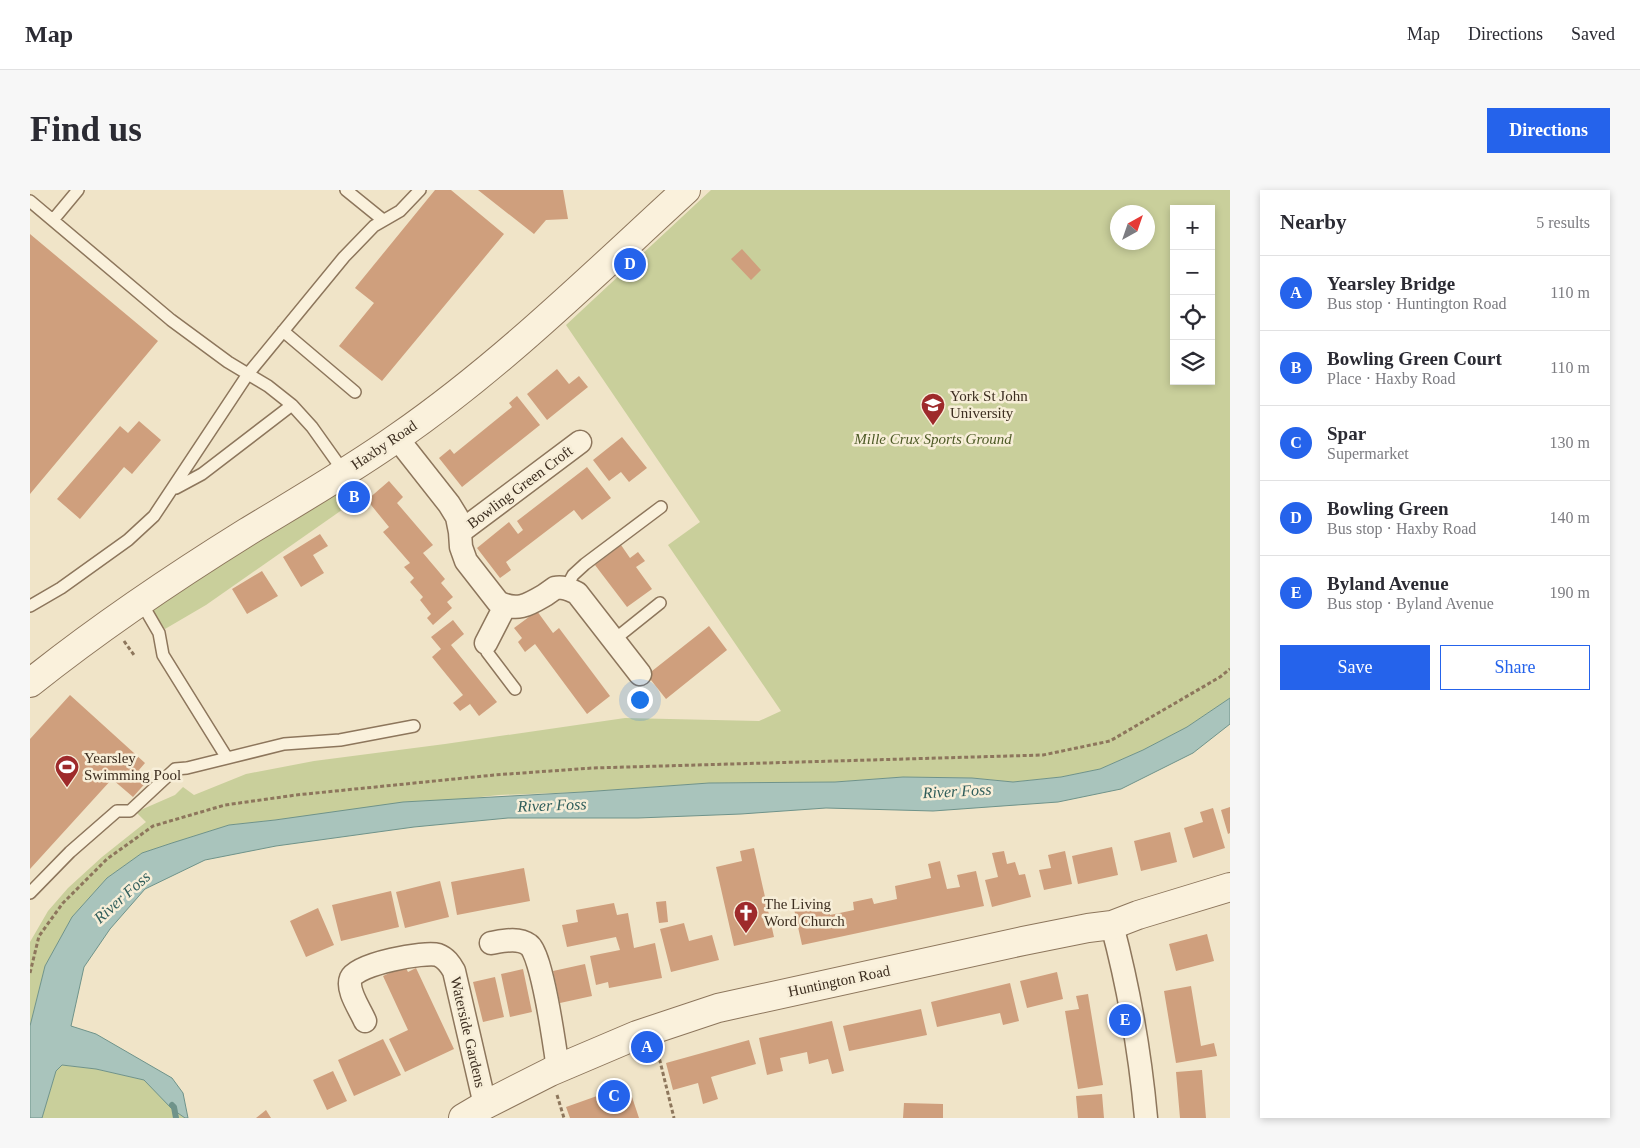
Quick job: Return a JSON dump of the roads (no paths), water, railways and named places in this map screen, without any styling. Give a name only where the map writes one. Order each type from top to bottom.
[{"type":"street","name":"Haxby Road","points":[[30,682],[141,602],[245,533],[397,438],[464,389],[516,345],[686,190]]},
{"type":"street","points":[[397,438],[450,504],[457,517],[461,547],[466,561],[498,602],[505,606],[528,606],[555,588],[566,588],[578,593],[640,674]]},
{"type":"street","name":"Bowling Green Croft","points":[[460,532],[580,442]]},
{"type":"street","points":[[486,642],[505,606]]},
{"type":"street","name":"Huntington Road","points":[[474,1111],[558,1069],[652,1029],[718,1008],[1023,941],[1112,925],[1230,888]]},
{"type":"street","points":[[1112,925],[1135,1021],[1146,1118]]},
{"type":"street","points":[[491,943],[510,940],[521,941],[530,945],[534,951],[542,979],[558,1069]]},
{"type":"street","name":"Waterside Gardens","points":[[365,1021],[351,989],[351,979],[355,972],[390,960],[429,953],[448,961],[454,971],[474,1111]]},
{"type":"lane","points":[[52,220],[78,190]]},
{"type":"lane","points":[[346,190],[383,220]]},
{"type":"lane","points":[[30,606],[60,588],[128,540],[154,516],[248,374],[283,331],[344,257],[374,226],[400,211],[420,190]]},
{"type":"lane","points":[[30,201],[171,320],[228,362],[268,386],[292,405],[312,427],[344,472]]},
{"type":"lane","points":[[283,331],[355,392]]},
{"type":"lane","points":[[172,490],[202,474],[292,405]]},
{"type":"lane","points":[[566,588],[574,575],[585,564],[661,507]]},
{"type":"lane","points":[[141,602],[159,633],[163,654],[227,758]]},
{"type":"lane","points":[[615,639],[660,602]]},
{"type":"lane","points":[[486,642],[487,652],[515,689]]},
{"type":"lane","points":[[30,893],[70,852],[117,812],[130,811],[175,769],[284,744],[340,740],[414,726]]},
{"type":"water","name":"River Foss","points":[[1230,698],[1230,724],[1193,753],[1121,789],[1058,802],[933,811],[826,808],[638,818],[508,818],[414,827],[276,846],[205,860],[145,889],[110,929],[84,967],[71,1026],[96,1034],[172,1078],[183,1093],[188,1118],[172,1109],[144,1080],[96,1069],[62,1065],[56,1071],[42,1118],[30,1118],[30,1026],[45,966],[72,917],[107,878],[142,853],[229,825],[403,802],[709,783],[835,782],[903,777],[972,778],[1013,782],[1061,777],[1100,769],[1143,750],[1187,727]]},
{"type":"waterway","points":[[172,1105],[176,1118]]},
{"type":"place","name":"Bowling Green","points":[[630,264]]},
{"type":"place","name":"York St John University","points":[[933,426]]},
{"type":"place","name":"Bowling Green Court","points":[[354,497]]},
{"type":"place","name":"Yearsley Swimming Pool","points":[[67,788]]},
{"type":"place","name":"The Living Word Church","points":[[746,934]]},
{"type":"place","name":"Byland Avenue","points":[[1125,1020]]},
{"type":"place","name":"Yearsley Bridge","points":[[647,1047]]},
{"type":"place","name":"Spar","points":[[614,1096]]},
{"type":"park label","name":"Mille Crux Sports Ground","points":[[933,439]]}]
